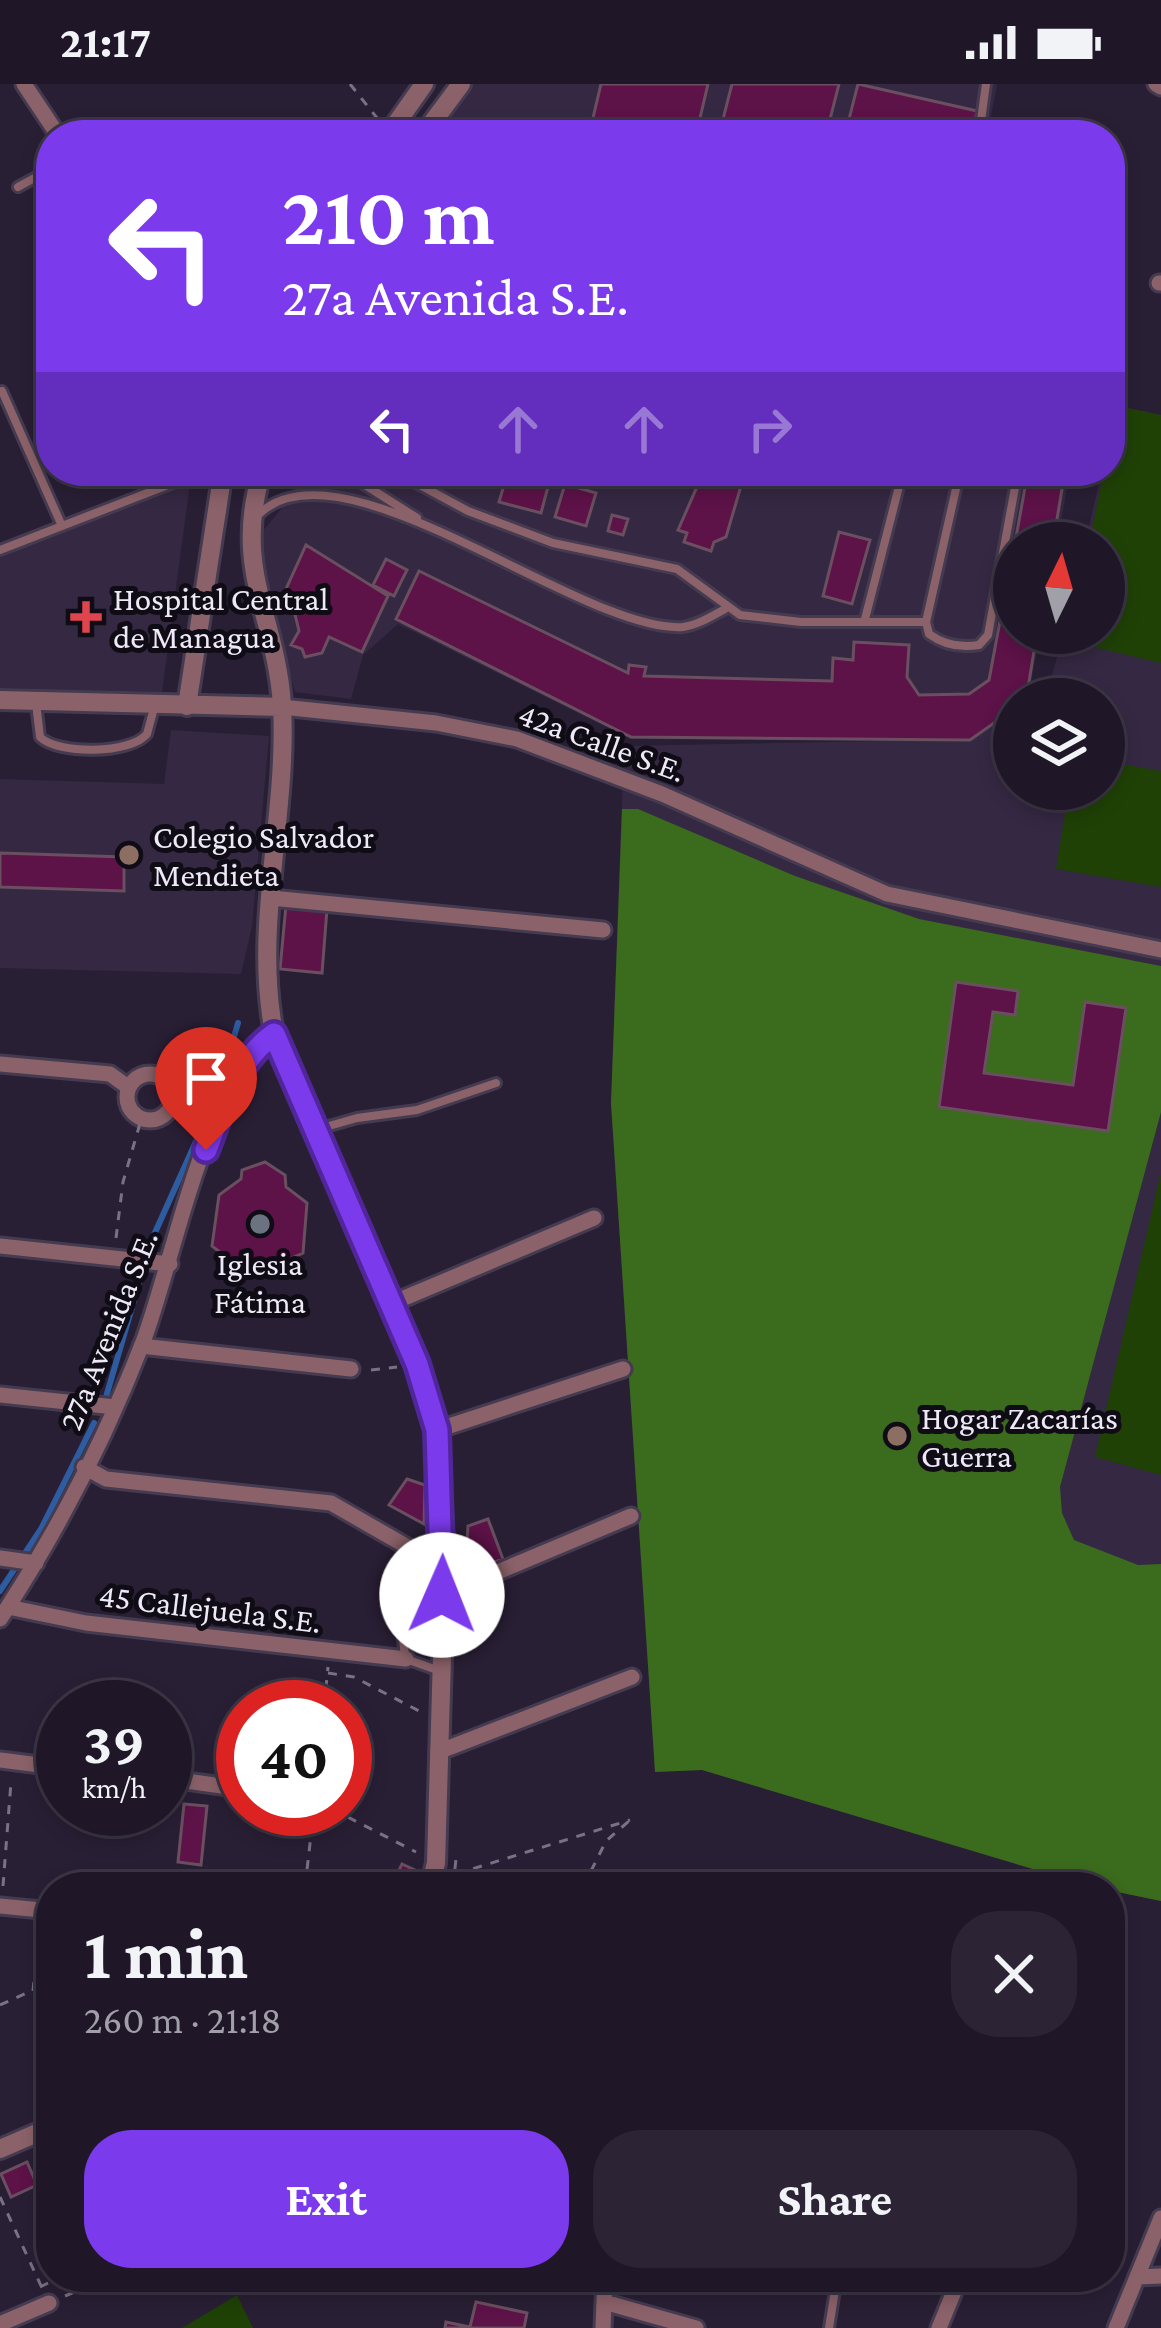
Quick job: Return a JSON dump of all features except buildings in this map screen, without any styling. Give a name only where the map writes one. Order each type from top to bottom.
[{"type":"street","points":[[24,84],[48,120]]},
{"type":"street","points":[[398,120],[424,84]]},
{"type":"street","points":[[434,120],[461,84]]},
{"type":"street","points":[[187,706],[221,486]]},
{"type":"street","points":[[259,486],[250,523],[253,580],[282,707],[271,898],[263,948],[274,1034],[417,1364],[437,1430],[442,1595],[434,1872]]},
{"type":"street","name":"42a Calle S.E.","points":[[0,700],[282,707],[436,723],[517,740],[628,780],[887,894],[1161,950]]},
{"type":"street","points":[[271,898],[603,930]]},
{"type":"street","name":"27a Avenida S.E.","points":[[4,1613],[84,1467],[141,1346],[195,1178],[237,1076],[257,1046],[274,1034]]},
{"type":"street","points":[[0,1064],[110,1074],[128,1087]]},
{"type":"street","points":[[141,1075],[159,1075],[172,1088],[172,1105],[160,1119],[141,1120],[128,1106],[128,1087],[141,1075]]},
{"type":"street","points":[[390,1304],[594,1218]]},
{"type":"street","points":[[0,1246],[170,1264]]},
{"type":"street","points":[[141,1346],[351,1370]]},
{"type":"street","points":[[437,1430],[623,1369]]},
{"type":"street","points":[[0,1395],[112,1407]]},
{"type":"street","points":[[84,1467],[106,1479],[331,1503],[438,1558]]},
{"type":"street","points":[[442,1595],[631,1516]]},
{"type":"street","points":[[0,1558],[31,1562]]},
{"type":"street","name":"45 Callejuela S.E.","points":[[4,1613],[406,1659]]},
{"type":"street","points":[[438,1752],[632,1677]]},
{"type":"street","points":[[6,1762],[36,1765]]},
{"type":"street","points":[[1,1906],[36,1910]]},
{"type":"street","points":[[0,2149],[36,2133]]},
{"type":"street","points":[[1116,2328],[1161,2218]]},
{"type":"street","points":[[1137,2277],[1161,2276]]},
{"type":"street","points":[[602,2328],[604,2292]]},
{"type":"street","points":[[939,2328],[953,2292]]},
{"type":"street","points":[[604,2302],[696,2328]]},
{"type":"street","points":[[0,2324],[50,2303]]},
{"type":"lane","points":[[981,120],[986,84]]},
{"type":"lane","points":[[18,187],[36,177]]},
{"type":"lane","points":[[2,391],[36,468]]},
{"type":"lane","points":[[44,486],[62,526]]},
{"type":"lane","points":[[0,550],[165,486]]},
{"type":"lane","points":[[367,486],[423,522],[590,600],[659,624],[684,627],[725,609]]},
{"type":"lane","points":[[422,486],[468,511],[553,544],[677,569],[725,609],[802,622],[926,622]]},
{"type":"lane","points":[[865,620],[899,486]]},
{"type":"lane","points":[[957,486],[926,622],[929,634],[941,643],[980,645],[988,635],[1015,486]]},
{"type":"lane","points":[[250,523],[267,506],[297,494],[336,498],[423,522]]},
{"type":"lane","points":[[36,701],[40,737],[54,746],[129,747],[147,734],[154,705]]},
{"type":"lane","points":[[313,1131],[357,1118],[416,1110],[496,1083]]},
{"type":"lane","points":[[438,1558],[418,1569],[404,1599],[401,1634],[406,1659],[441,1671]]},
{"type":"lane","points":[[829,2328],[835,2292]]},
{"type":"path","points":[[350,84],[377,120]]},
{"type":"path","points":[[172,1105],[199,1114]]},
{"type":"path","points":[[113,1258],[123,1182],[141,1120]]},
{"type":"path","points":[[351,1370],[417,1364]]},
{"type":"path","points":[[327,1680],[330,1653]]},
{"type":"path","points":[[328,1673],[354,1677],[429,1716]]},
{"type":"path","points":[[1,1906],[6,1762]]},
{"type":"path","points":[[475,1872],[630,1820],[606,1840],[590,1872]]},
{"type":"path","points":[[372,1830],[436,1863]]},
{"type":"path","points":[[307,1872],[311,1836]]},
{"type":"path","points":[[456,1854],[456,1872]]},
{"type":"path","points":[[32,1991],[36,1968]]},
{"type":"path","points":[[0,2005],[36,1989]]},
{"type":"path","points":[[0,2197],[36,2273]]},
{"type":"path","points":[[45,2292],[50,2303],[75,2292]]},
{"type":"shaded area","points":[[472,84],[997,86],[990,120],[444,120]]},
{"type":"shaded area","name":"Hogar Zacarías Guerra","points":[[1125,407],[1161,415],[1161,1901],[1125,1894],[1125,1872],[1043,1872],[702,1770],[655,1772],[611,1103],[624,746],[882,741],[631,739],[398,624],[363,655],[351,699],[295,692],[255,540],[288,501],[294,486],[1067,486],[1061,522],[993,522],[993,654],[1036,654],[1032,678],[993,678],[993,810],[1125,810],[1125,678],[1051,678],[1058,654],[1125,654],[1125,522],[1090,522],[1098,486],[1125,486]]},
{"type":"shaded area","name":"Hospital Central de Managua","points":[[190,486],[162,692],[0,688],[0,546]]},
{"type":"shaded area","name":"Colegio Salvador Mendieta","points":[[171,730],[269,736],[252,926],[241,974],[0,968],[0,779],[164,784]]},
{"type":"green space","points":[[1125,407],[1161,415],[1161,663],[1123,654],[1125,522],[1093,522],[1101,486],[1125,486]]},
{"type":"green space","points":[[1125,765],[1161,771],[1161,887],[1056,869],[1066,810],[1125,810]]},
{"type":"green space","name":"Hogar Zacarías Guerra","points":[[622,809],[638,809],[795,876],[919,919],[1161,966],[1161,1112],[1060,1487],[1062,1513],[1074,1540],[1138,1565],[1161,1564],[1161,1901],[1125,1894],[1125,1872],[1043,1872],[702,1770],[655,1772],[611,1103]]},
{"type":"green space","points":[[1161,1176],[1161,1475],[1095,1457]]},
{"type":"green space","points":[[237,2295],[253,2328],[182,2328]]},
{"type":"waterway","points":[[153,1237],[216,1097],[238,1023]]},
{"type":"waterway","points":[[106,1397],[140,1280]]},
{"type":"waterway","points":[[0,1591],[41,1529],[94,1423]]},
{"type":"place","name":"Hospital Central de Managua","points":[[86,617]]},
{"type":"place","name":"Colegio Salvador Mendieta","points":[[129,855]]},
{"type":"place","name":"Iglesia Fátima","points":[[260,1224]]},
{"type":"place","name":"Hogar Zacarías Guerra","points":[[897,1436]]},
{"type":"route","points":[[206,1150],[237,1076],[257,1046],[274,1034],[417,1364],[437,1430],[445,1554],[442,1595]]}]
